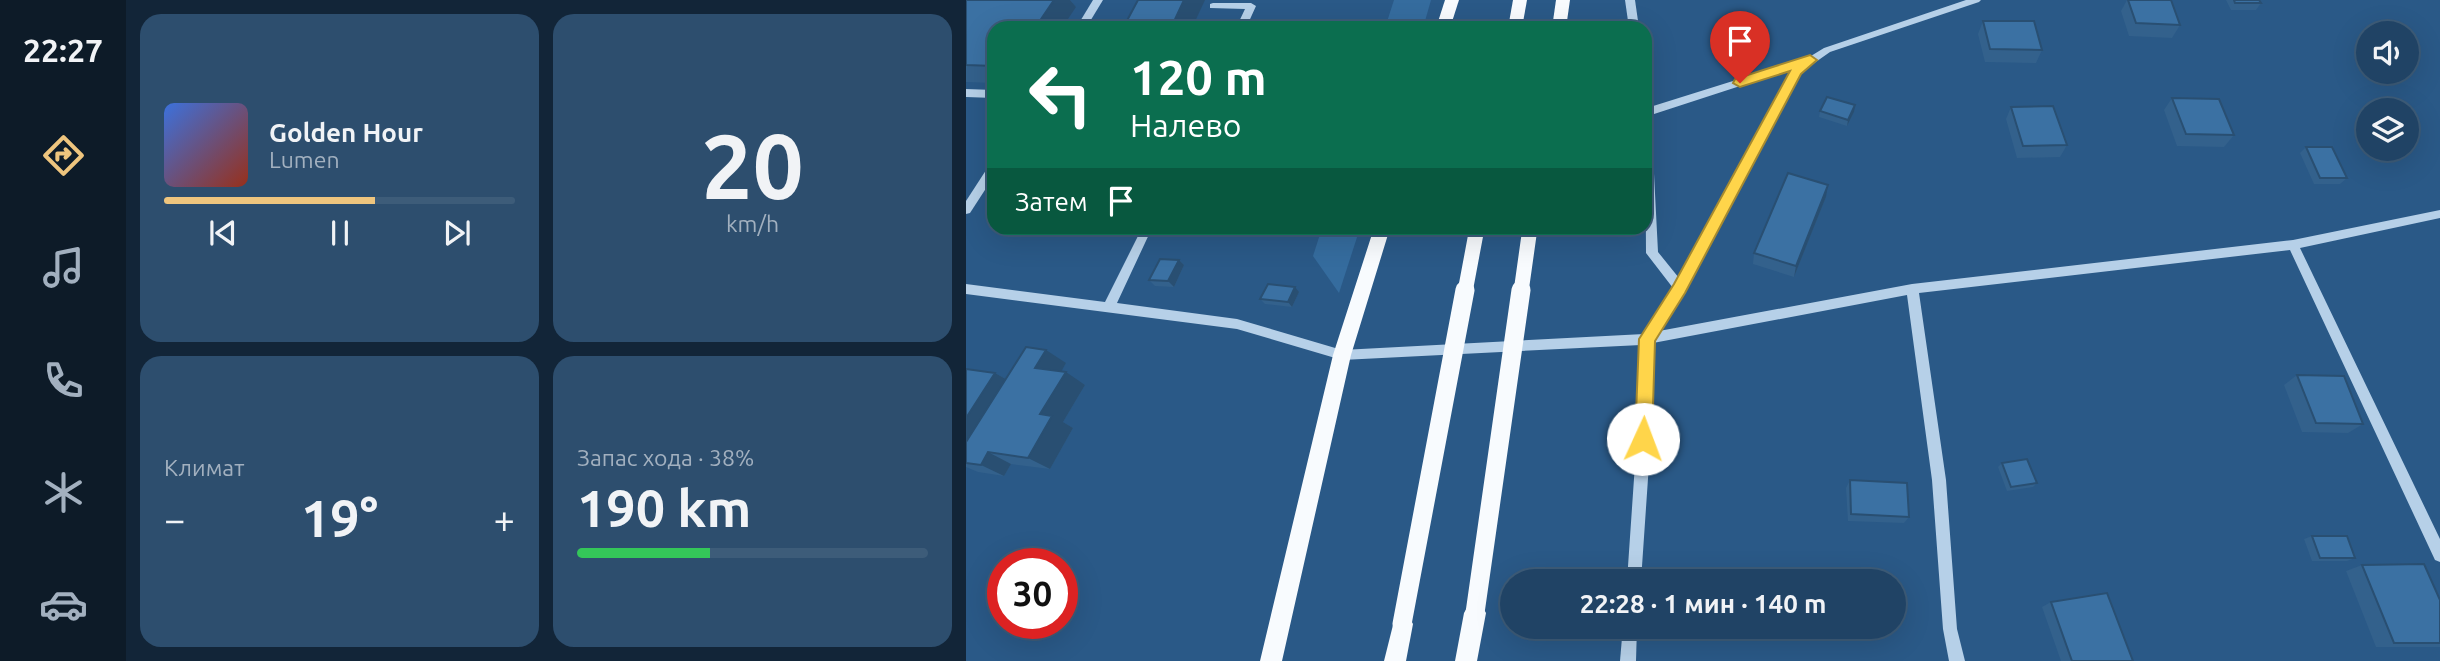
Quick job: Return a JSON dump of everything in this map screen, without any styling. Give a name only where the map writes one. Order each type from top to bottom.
[{"type":"main road","points":[[1445,21],[1452,0]]},
{"type":"main road","points":[[1516,21],[1520,0]]},
{"type":"main road","points":[[1560,21],[1563,0]]},
{"type":"main road","points":[[1271,661],[1342,355],[1380,235]]},
{"type":"main road","points":[[1395,661],[1476,235]]},
{"type":"main road","points":[[1466,661],[1529,235]]},
{"type":"street","points":[[1085,21],[1098,0]]},
{"type":"street","points":[[1631,0],[1633,21]]},
{"type":"street","points":[[1635,569],[1643,464],[1647,339],[1680,288],[1796,71],[1826,50],[1976,0]]},
{"type":"street","points":[[1213,6],[1251,6],[1244,21]]},
{"type":"street","points":[[1652,111],[1810,60]]},
{"type":"street","points":[[966,93],[987,94]]},
{"type":"street","points":[[966,210],[987,178]]},
{"type":"street","points":[[966,289],[1237,324],[1342,355],[1647,339],[1912,289],[2293,245],[2440,214]]},
{"type":"street","points":[[1109,307],[1144,235]]},
{"type":"street","points":[[1651,235],[1652,253],[1680,288]]},
{"type":"street","points":[[2293,245],[2433,523],[2440,555]]},
{"type":"street","points":[[1912,289],[1938,467],[1950,629],[1956,661]]},
{"type":"street","points":[[1628,661],[1629,639]]},
{"type":"shaded area","points":[[1394,0],[1431,0],[1425,21],[1387,21]]},
{"type":"shaded area","points":[[1320,235],[1358,235],[1339,293],[1313,256]]},
{"type":"building","points":[[966,0],[1054,0],[1040,21],[987,21],[987,66],[966,65]]},
{"type":"building","points":[[1138,0],[1184,0],[1174,21],[1127,21]]},
{"type":"building","points":[[2128,0],[2171,0],[2180,25],[2136,23]]},
{"type":"building","points":[[2234,0],[2259,0],[2261,3],[2235,3]]},
{"type":"building","points":[[1983,21],[2034,21],[2042,50],[1990,49]]},
{"type":"building","points":[[1827,97],[1855,105],[1848,120],[1820,111]]},
{"type":"building","points":[[2172,98],[2219,99],[2234,135],[2186,134]]},
{"type":"building","points":[[2053,106],[2067,145],[2023,146],[2011,107]]},
{"type":"building","points":[[2306,147],[2332,147],[2347,178],[2320,178]]},
{"type":"building","points":[[1788,173],[1828,185],[1796,266],[1754,253]]},
{"type":"building","points":[[1160,259],[1179,260],[1168,281],[1149,280]]},
{"type":"building","points":[[1268,284],[1295,287],[1288,302],[1260,299]]},
{"type":"building","points":[[1026,347],[1046,350],[1035,368],[1066,372],[1040,414],[1052,416],[1028,458],[988,452],[981,465],[966,463],[966,442]]},
{"type":"building","points":[[966,369],[995,373],[966,418]]},
{"type":"building","points":[[2297,375],[2344,376],[2363,424],[2316,423]]},
{"type":"building","points":[[2027,459],[2037,483],[2011,487],[2002,463]]},
{"type":"building","points":[[1850,480],[1907,483],[1909,517],[1851,514]]},
{"type":"building","points":[[2312,536],[2347,536],[2355,558],[2320,558]]},
{"type":"building","points":[[2424,564],[2440,600],[2440,643],[2394,643],[2362,565]]},
{"type":"building","points":[[2107,593],[2133,661],[2072,661],[2051,602]]},
{"type":"route","points":[[1643,439],[1647,339],[1680,288],[1796,71],[1810,60],[1740,83]]}]
